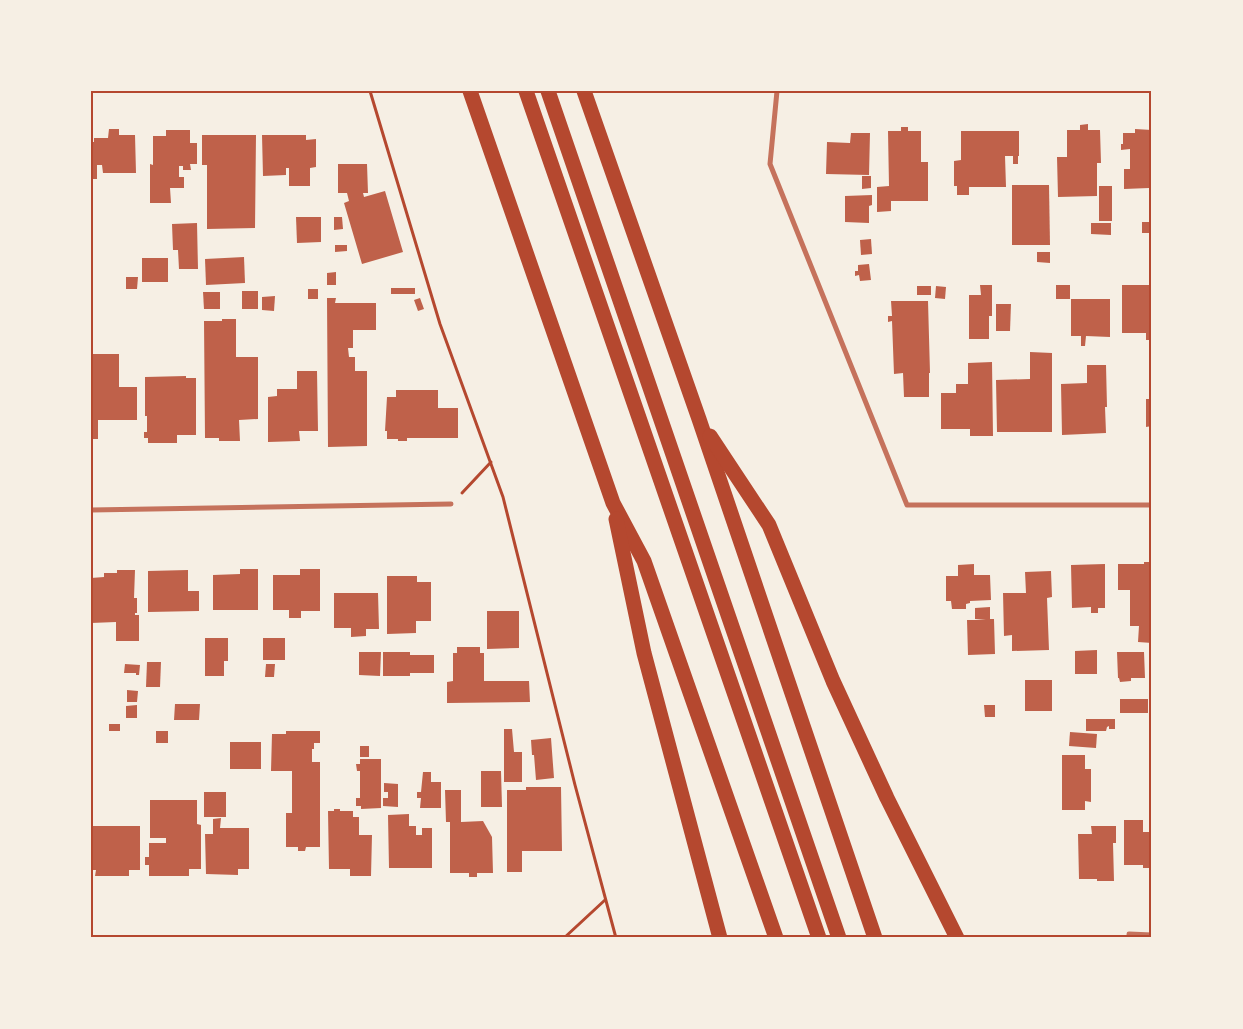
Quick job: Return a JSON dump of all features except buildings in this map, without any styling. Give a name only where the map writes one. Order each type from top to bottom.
[{"type":"highway","points":[[470,91],[613,503],[644,653],[720,938]]},
{"type":"highway","points":[[526,91],[819,938]]},
{"type":"highway","points":[[548,91],[839,938]]},
{"type":"highway","points":[[584,91],[875,938]]},
{"type":"highway","points":[[698,419],[769,525],[833,681],[887,798],[957,938]]},
{"type":"highway","points":[[613,503],[644,561],[776,938]]},
{"type":"street","points":[[777,91],[770,164],[907,505],[1152,505]]},
{"type":"street","points":[[91,510],[451,504]]},
{"type":"street","points":[[1129,934],[1152,935]]},
{"type":"path","points":[[370,91],[440,324],[492,462],[503,497],[575,785],[616,938]]},
{"type":"path","points":[[451,504],[492,462]]},
{"type":"path","points":[[564,938],[605,900]]}]
